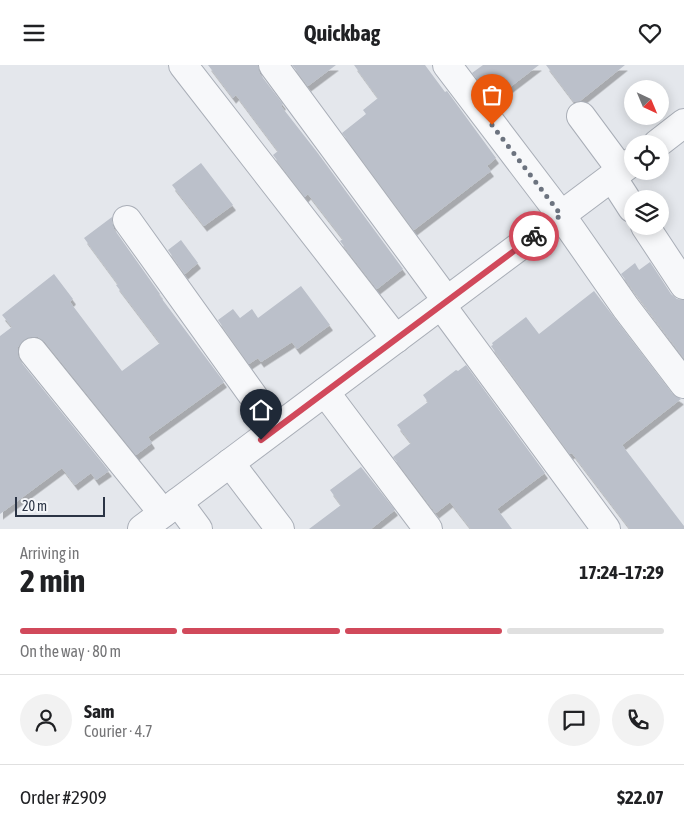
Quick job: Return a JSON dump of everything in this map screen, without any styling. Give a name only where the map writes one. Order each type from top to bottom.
[{"type":"street","points":[[183,65],[396,339]]},
{"type":"street","points":[[273,65],[606,529]]},
{"type":"street","points":[[447,65],[568,210]]},
{"type":"street","points":[[470,65],[568,210],[626,308],[684,384]]},
{"type":"street","points":[[581,116],[622,170],[627,190]]},
{"type":"street","points":[[669,135],[684,123]]},
{"type":"street","points":[[142,529],[622,170]]},
{"type":"street","points":[[127,220],[276,428]]},
{"type":"street","points":[[651,235],[684,285]]},
{"type":"street","points":[[33,352],[170,507],[198,529]]},
{"type":"street","points":[[325,392],[428,529]]},
{"type":"street","points":[[230,463],[280,529]]},
{"type":"building","points":[[208,65],[258,65],[260,74],[283,104],[281,106],[403,269],[377,289],[340,241],[343,239],[308,194],[305,197],[273,155],[278,151],[236,95],[233,98]]},
{"type":"building","points":[[292,65],[336,65],[308,86]]},
{"type":"building","points":[[354,65],[425,65],[445,92],[447,91],[496,158],[487,166],[491,171],[414,230],[342,133],[366,114],[363,110],[378,98]]},
{"type":"building","points":[[483,65],[539,65],[493,100],[472,73]]},
{"type":"building","points":[[546,65],[625,65],[580,101],[574,102]]},
{"type":"building","points":[[201,163],[233,205],[204,226],[172,185]]},
{"type":"building","points":[[112,217],[114,229],[159,295],[224,382],[148,437],[152,443],[136,455],[45,342],[38,337],[24,340],[18,347],[18,355],[21,362],[109,471],[96,480],[91,473],[75,485],[62,468],[0,514],[0,336],[12,327],[2,315],[54,274],[73,299],[70,302],[122,371],[160,343],[116,285],[118,284],[84,238]]},
{"type":"building","points":[[181,240],[198,263],[185,274],[168,250]]},
{"type":"building","points":[[650,262],[671,294],[677,299],[684,300],[684,358],[621,274],[635,263],[639,270]]},
{"type":"building","points":[[301,286],[330,325],[297,349],[292,342],[261,362],[258,358],[249,364],[218,320],[233,309],[240,318],[252,309],[258,318]]},
{"type":"building","points":[[594,291],[672,393],[681,399],[622,445],[684,526],[684,529],[630,529],[572,453],[570,454],[491,346],[493,345],[492,343],[526,317],[539,334]]},
{"type":"building","points":[[466,365],[545,473],[497,509],[512,529],[471,529],[450,502],[436,513],[393,457],[411,443],[397,425],[428,402],[423,395],[456,370],[458,371]]},
{"type":"building","points":[[361,467],[395,510],[371,529],[309,529],[341,505],[330,490]]},
{"type":"way so far","points":[[492,125],[561,215],[534,236]]},
{"type":"route","points":[[261,440],[534,236]]}]
